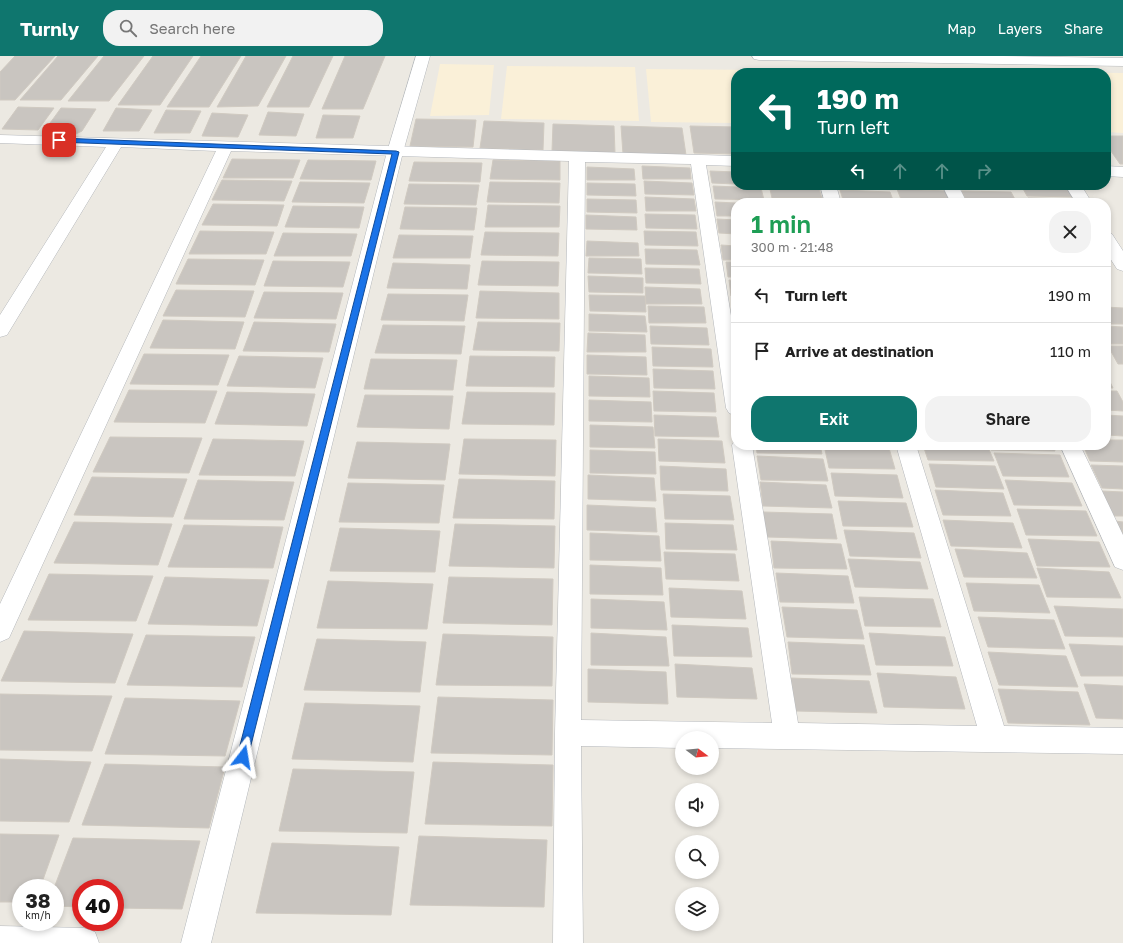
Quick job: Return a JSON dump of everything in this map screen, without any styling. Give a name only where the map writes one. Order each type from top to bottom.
[{"type":"street","points":[[196,943],[396,152],[423,56]]},
{"type":"street","points":[[759,56],[920,57],[1123,62]]},
{"type":"street","points":[[0,139],[225,147],[731,161]]},
{"type":"street","points":[[0,330],[117,142]]},
{"type":"street","points":[[0,630],[225,147]]},
{"type":"street","points":[[568,943],[568,733],[577,157]]},
{"type":"street","points":[[698,160],[731,375]]},
{"type":"street","points":[[1111,171],[1123,172]]},
{"type":"street","points":[[1111,246],[1123,265]]},
{"type":"street","points":[[743,450],[787,736]]},
{"type":"street","points":[[908,450],[995,740]]},
{"type":"street","points":[[1072,450],[1123,560]]},
{"type":"street","points":[[568,733],[1123,741]]},
{"type":"street","points":[[0,941],[84,943]]},
{"type":"shaded area","points":[[440,64],[494,65],[489,115],[430,116]]},
{"type":"shaded area","points":[[507,66],[635,67],[639,121],[501,119]]},
{"type":"shaded area","points":[[646,69],[731,70],[731,123],[651,122]]},
{"type":"shaded area","points":[[1111,73],[1123,73],[1123,133],[1111,132]]},
{"type":"building","points":[[15,56],[55,56],[15,100],[0,100],[0,72]]},
{"type":"building","points":[[58,56],[98,56],[61,100],[20,100]]},
{"type":"building","points":[[104,56],[144,56],[109,101],[68,101]]},
{"type":"building","points":[[153,56],[193,56],[160,105],[118,105]]},
{"type":"building","points":[[201,56],[241,56],[209,107],[167,107]]},
{"type":"building","points":[[246,56],[286,56],[258,106],[217,107]]},
{"type":"building","points":[[293,56],[333,56],[309,107],[267,107]]},
{"type":"building","points":[[345,56],[385,56],[363,109],[322,109]]},
{"type":"building","points":[[18,107],[54,108],[38,130],[2,129]]},
{"type":"building","points":[[61,108],[96,109],[82,131],[53,145],[45,130]]},
{"type":"building","points":[[116,108],[152,110],[139,131],[103,131]]},
{"type":"building","points":[[166,110],[201,111],[190,133],[154,133]]},
{"type":"building","points":[[268,112],[304,114],[296,136],[259,135]]},
{"type":"building","points":[[212,113],[248,115],[238,137],[202,136]]},
{"type":"building","points":[[323,115],[360,116],[353,138],[316,138]]},
{"type":"building","points":[[416,119],[476,120],[473,147],[410,146]]},
{"type":"building","points":[[484,121],[544,123],[543,150],[480,148]]},
{"type":"building","points":[[553,124],[614,126],[615,153],[552,151]]},
{"type":"building","points":[[621,126],[682,128],[686,155],[623,154]]},
{"type":"building","points":[[690,126],[731,127],[731,154],[694,153]]},
{"type":"building","points":[[1111,136],[1123,136],[1123,164],[1120,164],[1111,151]]},
{"type":"building","points":[[232,159],[300,160],[293,178],[223,178]]},
{"type":"building","points":[[308,160],[376,161],[371,180],[300,179]]},
{"type":"building","points":[[493,160],[560,161],[560,180],[490,179]]},
{"type":"building","points":[[414,162],[482,163],[480,182],[409,181]]},
{"type":"building","points":[[642,166],[690,168],[691,179],[643,179]]},
{"type":"building","points":[[587,167],[634,169],[635,180],[587,180]]},
{"type":"building","points":[[710,171],[731,172],[731,184],[712,183]]},
{"type":"building","points":[[222,180],[292,181],[284,201],[212,200]]},
{"type":"building","points":[[644,181],[692,183],[694,195],[645,194]]},
{"type":"building","points":[[300,182],[370,183],[364,203],[292,202]]},
{"type":"building","points":[[490,182],[560,183],[559,203],[487,202]]},
{"type":"building","points":[[587,183],[635,184],[636,196],[587,195]]},
{"type":"building","points":[[409,184],[479,185],[476,205],[404,204]]},
{"type":"building","points":[[713,186],[731,187],[731,190],[762,190],[764,198],[731,198],[731,199],[715,199]]},
{"type":"building","points":[[770,190],[819,190],[822,198],[772,198]]},
{"type":"building","points":[[840,190],[890,192],[892,198],[842,198]]},
{"type":"building","points":[[897,190],[946,191],[950,198],[900,198]]},
{"type":"building","points":[[1024,190],[1072,190],[1077,197],[1027,196]]},
{"type":"building","points":[[962,191],[1011,192],[1014,198],[965,198]]},
{"type":"building","points":[[645,197],[694,199],[696,211],[646,211]]},
{"type":"building","points":[[587,199],[636,200],[637,213],[587,212]]},
{"type":"building","points":[[715,202],[731,203],[731,216],[717,216]]},
{"type":"building","points":[[213,204],[284,205],[277,226],[202,225]]},
{"type":"building","points":[[488,205],[560,206],[559,227],[485,227]]},
{"type":"building","points":[[293,206],[364,207],[359,228],[285,227]]},
{"type":"building","points":[[405,207],[477,208],[474,230],[400,229]]},
{"type":"building","points":[[645,214],[695,215],[697,229],[646,228]]},
{"type":"building","points":[[586,215],[636,217],[637,230],[586,229]]},
{"type":"building","points":[[717,219],[731,220],[731,234],[719,233]]},
{"type":"building","points":[[200,231],[274,232],[266,254],[189,254]]},
{"type":"building","points":[[644,231],[696,232],[698,246],[645,245]]},
{"type":"building","points":[[485,232],[559,233],[558,256],[481,255]]},
{"type":"building","points":[[283,233],[357,234],[351,256],[274,256]]},
{"type":"building","points":[[399,235],[473,236],[470,258],[393,258]]},
{"type":"building","points":[[587,241],[638,243],[639,256],[586,256]]},
{"type":"building","points":[[721,245],[731,246],[731,260],[723,260]]},
{"type":"building","points":[[645,249],[697,250],[700,265],[646,264]]},
{"type":"building","points":[[589,258],[641,259],[642,274],[588,273]]},
{"type":"building","points":[[188,259],[264,260],[255,285],[176,284]]},
{"type":"building","points":[[273,261],[350,262],[343,287],[264,286]]},
{"type":"building","points":[[482,261],[559,262],[558,286],[478,285]]},
{"type":"building","points":[[726,262],[731,262],[731,277],[728,277]]},
{"type":"building","points":[[393,263],[470,265],[467,289],[387,288]]},
{"type":"building","points":[[645,268],[699,269],[701,284],[646,283]]},
{"type":"building","points":[[588,276],[643,278],[643,293],[589,292]]},
{"type":"building","points":[[729,280],[731,280],[731,296]]},
{"type":"building","points":[[645,287],[700,289],[702,304],[646,304]]},
{"type":"building","points":[[176,290],[254,291],[245,317],[163,316]]},
{"type":"building","points":[[480,291],[559,293],[559,319],[476,318]]},
{"type":"building","points":[[264,292],[343,293],[336,319],[254,318]]},
{"type":"building","points":[[388,294],[468,295],[464,321],[381,320]]},
{"type":"building","points":[[589,295],[645,296],[646,312],[590,311]]},
{"type":"building","points":[[648,306],[704,307],[706,323],[649,323]]},
{"type":"building","points":[[1111,307],[1123,308],[1123,324],[1111,324]]},
{"type":"building","points":[[589,314],[645,316],[647,332],[589,331]]},
{"type":"building","points":[[163,320],[244,322],[235,349],[150,348]]},
{"type":"building","points":[[254,322],[336,324],[329,352],[243,351]]},
{"type":"building","points":[[478,322],[560,323],[559,351],[473,350]]},
{"type":"building","points":[[383,325],[465,326],[461,354],[375,353]]},
{"type":"building","points":[[650,326],[707,328],[709,345],[651,344]]},
{"type":"building","points":[[1111,326],[1123,327],[1123,344],[1111,344]]},
{"type":"building","points":[[588,333],[645,335],[646,352],[587,352]]},
{"type":"building","points":[[1111,346],[1123,346],[1123,364],[1118,364],[1111,351]]},
{"type":"building","points":[[652,347],[711,349],[713,367],[653,366]]},
{"type":"building","points":[[144,354],[229,355],[218,385],[130,384]]},
{"type":"building","points":[[587,355],[646,357],[647,375],[587,374]]},
{"type":"building","points":[[239,356],[323,358],[315,388],[227,386]]},
{"type":"building","points":[[470,356],[555,357],[554,387],[466,386]]},
{"type":"building","points":[[371,359],[457,360],[453,390],[364,389]]},
{"type":"building","points":[[653,369],[713,371],[715,389],[654,388]]},
{"type":"building","points":[[589,376],[649,378],[650,397],[589,396]]},
{"type":"building","points":[[129,390],[217,391],[205,423],[114,422]]},
{"type":"building","points":[[653,391],[714,393],[716,412],[654,411]]},
{"type":"building","points":[[1111,391],[1117,391],[1123,402],[1123,411],[1111,410]]},
{"type":"building","points":[[227,392],[315,394],[307,426],[215,424]]},
{"type":"building","points":[[467,392],[555,393],[554,425],[462,424]]},
{"type":"building","points":[[365,395],[453,396],[449,429],[357,427]]},
{"type":"building","points":[[589,400],[651,402],[652,422],[589,421]]},
{"type":"building","points":[[654,415],[716,417],[719,437],[655,436]]},
{"type":"building","points":[[1111,415],[1123,416],[1123,436],[1111,435]]},
{"type":"building","points":[[590,425],[653,427],[655,448],[590,447]]},
{"type":"building","points":[[110,437],[202,438],[189,473],[93,472]]},
{"type":"building","points":[[213,439],[304,441],[295,476],[199,475]]},
{"type":"building","points":[[464,439],[556,440],[555,476],[459,474]]},
{"type":"building","points":[[658,439],[722,441],[725,463],[659,461]]},
{"type":"building","points":[[1111,440],[1123,440],[1123,462],[1090,461],[1085,450],[1111,450]]},
{"type":"building","points":[[357,442],[450,444],[445,480],[348,478]]},
{"type":"building","points":[[590,450],[655,452],[656,474],[590,473]]},
{"type":"building","points":[[757,450],[821,450],[822,454],[757,453]]},
{"type":"building","points":[[825,450],[890,450],[895,469],[829,468]]},
{"type":"building","points":[[925,450],[989,450],[994,461],[928,460]]},
{"type":"building","points":[[991,450],[1055,450],[1055,451]]},
{"type":"building","points":[[994,453],[1060,455],[1069,477],[1003,476]]},
{"type":"building","points":[[757,456],[823,459],[828,481],[761,480]]},
{"type":"building","points":[[929,464],[995,466],[1004,489],[936,487]]},
{"type":"building","points":[[1091,465],[1123,466],[1123,489],[1102,488]]},
{"type":"building","points":[[660,466],[726,469],[728,491],[661,490]]},
{"type":"building","points":[[831,473],[897,475],[903,498],[835,496]]},
{"type":"building","points":[[588,475],[654,478],[656,501],[588,499]]},
{"type":"building","points":[[92,477],[187,479],[173,517],[74,515]]},
{"type":"building","points":[[459,479],[555,481],[554,519],[453,518]]},
{"type":"building","points":[[198,480],[294,482],[284,520],[184,519]]},
{"type":"building","points":[[1005,480],[1072,483],[1082,506],[1014,505]]},
{"type":"building","points":[[760,482],[826,485],[832,508],[763,506]]},
{"type":"building","points":[[348,483],[444,485],[439,523],[339,522]]},
{"type":"building","points":[[935,490],[1003,493],[1011,516],[943,515]]},
{"type":"building","points":[[1102,491],[1123,492],[1123,516],[1113,516]]},
{"type":"building","points":[[663,494],[730,496],[734,520],[665,519]]},
{"type":"building","points":[[838,501],[906,503],[913,527],[843,526]]},
{"type":"building","points":[[587,505],[655,508],[657,532],[587,530]]},
{"type":"building","points":[[1017,509],[1086,511],[1097,536],[1026,535]]},
{"type":"building","points":[[763,512],[832,514],[837,539],[767,537]]},
{"type":"building","points":[[943,520],[1013,523],[1022,548],[951,546]]},
{"type":"building","points":[[1115,521],[1123,522],[1123,540]]},
{"type":"building","points":[[74,522],[172,524],[158,565],[54,563]]},
{"type":"building","points":[[665,523],[733,525],[737,550],[666,549]]},
{"type":"building","points":[[455,524],[555,526],[554,568],[449,566]]},
{"type":"building","points":[[184,525],[283,527],[273,568],[168,567]]},
{"type":"building","points":[[340,528],[440,531],[435,572],[330,571]]},
{"type":"building","points":[[844,530],[914,533],[921,558],[850,556]]},
{"type":"building","points":[[590,533],[659,536],[661,561],[590,560]]},
{"type":"building","points":[[1028,539],[1099,542],[1110,567],[1037,566]]},
{"type":"building","points":[[771,541],[841,544],[847,569],[774,568]]},
{"type":"building","points":[[955,549],[1027,553],[1037,578],[964,577]]},
{"type":"building","points":[[664,552],[735,554],[739,581],[666,579]]},
{"type":"building","points":[[848,559],[920,562],[928,589],[855,587]]},
{"type":"building","points":[[590,565],[661,568],[663,595],[590,594]]},
{"type":"building","points":[[1037,568],[1109,572],[1121,598],[1047,597]]},
{"type":"building","points":[[776,573],[848,576],[854,603],[780,602]]},
{"type":"building","points":[[49,574],[153,576],[136,621],[28,620]]},
{"type":"building","points":[[165,577],[269,580],[257,626],[148,624]]},
{"type":"building","points":[[449,577],[553,579],[552,625],[443,623]]},
{"type":"building","points":[[328,581],[433,584],[427,629],[317,628]]},
{"type":"building","points":[[966,583],[1039,585],[1050,613],[974,611]]},
{"type":"building","points":[[669,588],[742,591],[746,619],[671,617]]},
{"type":"building","points":[[859,597],[933,599],[941,627],[865,626]]},
{"type":"building","points":[[591,599],[664,602],[667,630],[591,628]]},
{"type":"building","points":[[1054,606],[1123,609],[1123,637],[1065,636]]},
{"type":"building","points":[[782,607],[857,610],[864,639],[787,637]]},
{"type":"building","points":[[978,617],[1054,620],[1065,649],[988,647]]},
{"type":"building","points":[[672,625],[748,628],[752,657],[674,656]]},
{"type":"building","points":[[24,631],[133,634],[115,683],[1,681]]},
{"type":"building","points":[[591,633],[666,637],[669,666],[591,665]]},
{"type":"building","points":[[869,633],[945,637],[953,666],[876,665]]},
{"type":"building","points":[[443,634],[553,637],[552,686],[436,685]]},
{"type":"building","points":[[146,635],[255,637],[242,687],[127,685]]},
{"type":"building","points":[[317,639],[426,642],[420,692],[304,690]]},
{"type":"building","points":[[788,642],[864,645],[871,675],[792,674]]},
{"type":"building","points":[[1069,644],[1123,646],[1123,676],[1081,676]]},
{"type":"building","points":[[988,652],[1066,656],[1078,687],[999,685]]},
{"type":"building","points":[[675,664],[752,668],[757,699],[677,697]]},
{"type":"building","points":[[588,669],[666,672],[668,704],[588,702]]},
{"type":"building","points":[[877,673],[956,677],[965,709],[884,707]]},
{"type":"building","points":[[791,678],[869,681],[877,713],[796,711]]},
{"type":"building","points":[[1084,684],[1123,686],[1123,719],[1096,718]]},
{"type":"building","points":[[998,689],[1078,692],[1090,725],[1008,723]]},
{"type":"building","points":[[0,694],[112,696],[92,751],[0,750]]},
{"type":"building","points":[[438,697],[553,700],[552,755],[431,753]]},
{"type":"building","points":[[125,698],[240,701],[225,756],[105,754]]},
{"type":"building","points":[[305,703],[420,706],[413,762],[292,759]]},
{"type":"building","points":[[0,759],[91,762],[69,822],[0,821]]},
{"type":"building","points":[[433,762],[553,765],[552,826],[425,824]]},
{"type":"building","points":[[105,764],[225,767],[209,828],[82,825]]},
{"type":"building","points":[[293,769],[414,772],[407,833],[279,831]]},
{"type":"building","points":[[0,834],[59,835],[43,879],[12,879],[12,902],[0,902]]},
{"type":"building","points":[[419,836],[547,840],[544,907],[410,905]]},
{"type":"building","points":[[73,838],[200,841],[182,909],[124,908],[124,879],[72,879],[72,907],[64,906],[64,879],[57,879]]},
{"type":"building","points":[[272,843],[399,847],[391,915],[256,913]]},
{"type":"route","points":[[59,140],[396,152],[243,757]]}]
